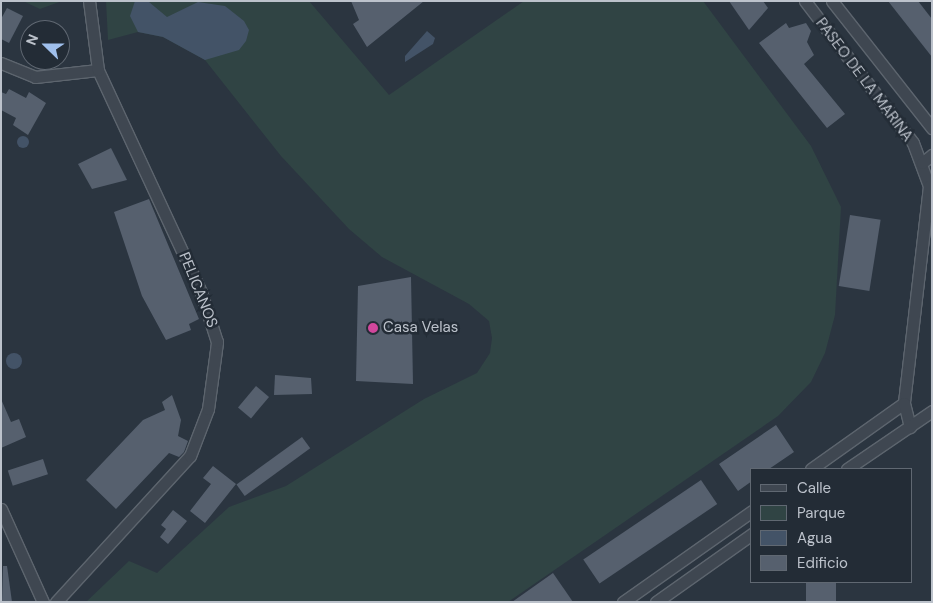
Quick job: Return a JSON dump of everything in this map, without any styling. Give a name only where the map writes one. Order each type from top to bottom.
[{"type":"street","name":"PELICANOS","points":[[56,602],[190,456],[208,408],[217,342],[201,292],[98,70],[89,1]]},
{"type":"street","name":"PASEO DE LA MARINA","points":[[805,1],[913,143],[930,185],[904,403]]},
{"type":"street","name":"PASEO DE LA MARINA","points":[[832,1],[932,128]]},
{"type":"street","points":[[1,63],[35,76],[98,70]]},
{"type":"street","points":[[922,163],[932,155]]},
{"type":"street","points":[[812,468],[904,403],[910,427]]},
{"type":"street","points":[[848,468],[929,413]]},
{"type":"street","points":[[2,510],[43,602]]},
{"type":"street","points":[[623,602],[750,512]]},
{"type":"street","points":[[656,602],[750,535]]},
{"type":"green space","points":[[23,1],[62,1],[40,9]]},
{"type":"green space","points":[[106,1],[309,1],[389,95],[524,1],[703,1],[811,146],[841,207],[835,315],[825,353],[811,382],[778,416],[508,602],[86,602],[129,561],[157,573],[229,507],[286,486],[424,399],[477,373],[490,353],[492,338],[489,321],[469,304],[382,257],[349,229],[281,156],[205,60],[163,37],[138,32],[108,40]]},
{"type":"water","points":[[135,1],[149,2],[167,17],[198,2],[225,6],[244,21],[249,30],[246,41],[239,50],[205,60],[163,37],[138,32],[130,16]]},
{"type":"water","points":[[427,31],[435,38],[433,44],[405,62],[405,56]]},
{"type":"water","points":[[21,136],[25,136],[29,142],[25,148],[21,148],[17,144],[17,140]]},
{"type":"water","points":[[14,353],[22,361],[14,369],[6,361]]},
{"type":"building","points":[[351,1],[424,1],[367,47],[353,24],[359,20]]},
{"type":"building","points":[[729,1],[763,1],[768,8],[749,30]]},
{"type":"building","points":[[888,1],[918,1],[932,19],[932,57]]},
{"type":"building","points":[[7,8],[23,16],[9,43],[1,39],[1,19]]},
{"type":"building","points":[[786,23],[789,28],[806,23],[811,31],[807,42],[814,55],[804,64],[845,114],[827,128],[759,43]]},
{"type":"building","points":[[9,89],[26,98],[29,92],[46,103],[28,135],[13,125],[16,118],[1,110],[1,92],[6,94]]},
{"type":"building","points":[[111,148],[127,180],[92,189],[78,164]]},
{"type":"building","points":[[149,199],[199,319],[189,324],[191,330],[166,340],[142,296],[114,212]]},
{"type":"building","points":[[850,215],[881,220],[869,291],[839,286]]},
{"type":"building","points":[[411,277],[413,384],[356,381],[358,286]]},
{"type":"building","points":[[275,375],[311,378],[312,394],[274,395]]},
{"type":"building","points":[[256,386],[269,397],[251,418],[238,407]]},
{"type":"building","points":[[172,395],[181,420],[178,436],[188,441],[184,452],[179,457],[169,453],[116,509],[86,480],[143,420],[165,410],[162,402]]},
{"type":"building","points":[[1,399],[11,422],[19,419],[26,437],[1,448]]},
{"type":"building","points":[[776,425],[794,452],[770,468],[750,468],[750,482],[738,491],[719,464]]},
{"type":"building","points":[[302,437],[310,448],[245,496],[236,485]]},
{"type":"building","points":[[43,459],[48,474],[13,486],[8,470]]},
{"type":"building","points":[[213,466],[236,484],[205,523],[190,511],[211,484],[203,478]]},
{"type":"building","points":[[701,480],[717,504],[599,583],[583,559]]},
{"type":"building","points":[[173,510],[187,521],[168,544],[160,537],[166,529],[161,525]]},
{"type":"building","points":[[3,566],[7,566],[12,602],[2,602]]},
{"type":"building","points":[[553,573],[573,602],[512,602]]},
{"type":"building","points":[[806,583],[836,583],[836,602],[806,602]]},
{"type":"place","name":"Casa Velas","points":[[373,328]]}]
